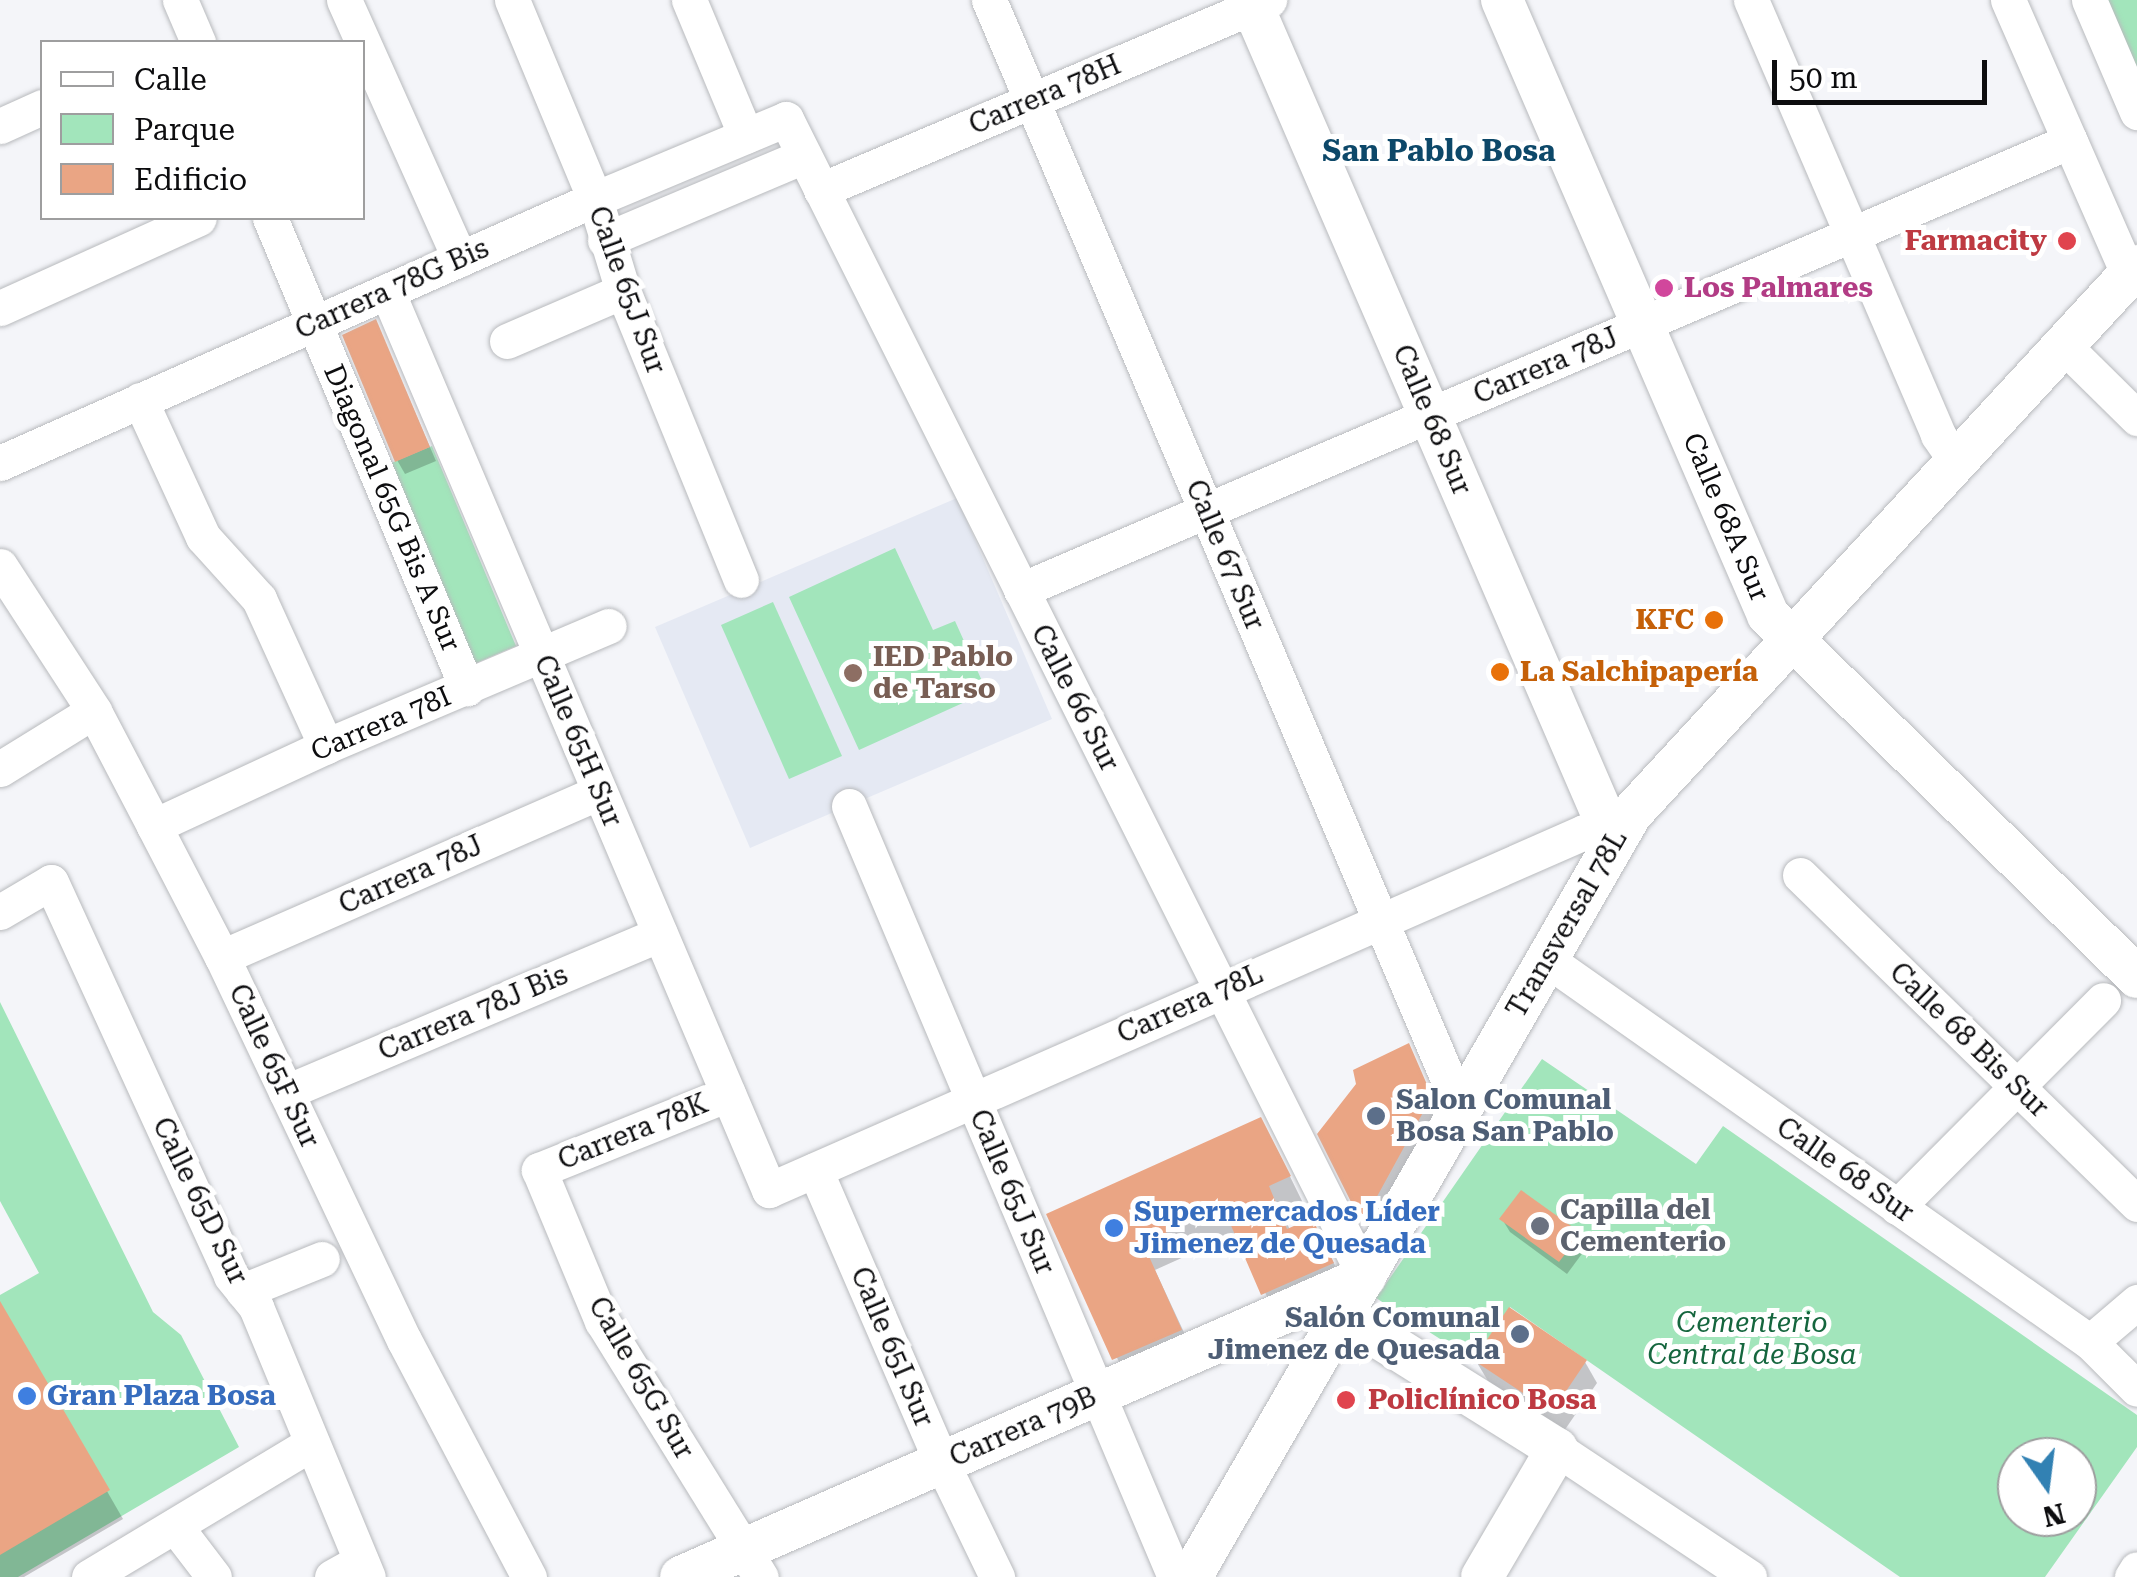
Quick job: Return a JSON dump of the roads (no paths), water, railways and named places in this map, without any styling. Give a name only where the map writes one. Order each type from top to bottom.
[{"type":"street","points":[[180,0],[194,40]]},
{"type":"street","points":[[344,0],[362,40]]},
{"type":"street","name":"Calle 65J Sur","points":[[512,0],[594,198],[622,291],[742,580]]},
{"type":"street","points":[[689,0],[746,136]]},
{"type":"street","name":"Calle 67 Sur","points":[[989,0],[1461,1110]]},
{"type":"street","name":"Calle 68A Sur","points":[[1502,0],[1768,615],[2120,989]]},
{"type":"street","points":[[1751,0],[1938,434],[1958,462]]},
{"type":"street","points":[[2008,0],[2133,270]]},
{"type":"street","points":[[2089,0],[2137,112]]},
{"type":"street","name":"Carrera 78H","points":[[821,190],[1258,2]]},
{"type":"street","name":"Calle 68 Sur","points":[[1258,2],[1430,416],[1613,839]]},
{"type":"street","points":[[365,47],[460,258]]},
{"type":"street","points":[[0,126],[40,108]]},
{"type":"street","name":"Carrera 78G Bis","points":[[0,462],[594,198],[786,119]]},
{"type":"street","name":"Calle 66 Sur","points":[[786,119],[1366,1277]]},
{"type":"street","name":"Carrera 78J","points":[[1021,590],[2070,141]]},
{"type":"street","points":[[605,240],[804,156]]},
{"type":"street","points":[[0,308],[195,220]]},
{"type":"street","name":"Diagonal 65G Bis A Sur","points":[[271,220],[467,688]]},
{"type":"street","name":"Transversal 78L","points":[[1191,1577],[1613,839],[1631,814],[2133,270]]},
{"type":"street","name":"Calle 65H Sur","points":[[386,291],[769,1190]]},
{"type":"street","points":[[507,341],[622,291]]},
{"type":"street","points":[[2064,346],[2137,418]]},
{"type":"street","points":[[140,400],[204,537],[259,599],[326,746]]},
{"type":"street","name":"Calle 65F Sur","points":[[0,566],[94,711],[222,957],[404,1340],[530,1577]]},
{"type":"street","name":"Carrera 78I","points":[[154,826],[326,746],[610,626]]},
{"type":"street","points":[[0,769],[94,711]]},
{"type":"street","name":"Carrera 78J","points":[[222,957],[600,792]]},
{"type":"street","name":"Calle 65J Sur","points":[[848,806],[1175,1577]]},
{"type":"street","name":"Carrera 78L","points":[[769,1190],[1584,832],[1599,832],[1613,839]]},
{"type":"street","name":"Calle 68 Bis Sur","points":[[1800,876],[2137,1204]]},
{"type":"street","name":"Calle 65D Sur","points":[[0,912],[51,882],[231,1276],[256,1306],[312,1443],[354,1572]]},
{"type":"street","name":"Carrera 78J Bis","points":[[286,1092],[660,934]]},
{"type":"street","name":"Calle 68 Sur","points":[[1546,959],[2090,1342],[2137,1389]]},
{"type":"street","points":[[1897,1207],[2120,989]]},
{"type":"street","name":"Carrera 78K","points":[[539,1170],[728,1094]]},
{"type":"street","name":"Calle 65G Sur","points":[[539,1170],[602,1321],[753,1563]]},
{"type":"street","name":"Calle 65I Sur","points":[[815,1170],[942,1462],[997,1577]]},
{"type":"street","points":[[243,1291],[322,1259]]},
{"type":"street","name":"Carrera 79B","points":[[681,1577],[753,1563],[942,1462],[1366,1277]]},
{"type":"street","points":[[2090,1342],[2137,1302]]},
{"type":"street","points":[[1343,1315],[1557,1449],[1741,1575]]},
{"type":"street","points":[[89,1577],[312,1443]]},
{"type":"street","points":[[1482,1577],[1557,1449]]},
{"type":"street","points":[[175,1526],[214,1577]]},
{"type":"street","points":[[2132,1577],[2137,1570]]},
{"type":"place","name":"Farmacity","points":[[2067,241]]},
{"type":"place","name":"Los Palmares","points":[[1664,288]]},
{"type":"place","name":"KFC","points":[[1714,620]]},
{"type":"place","name":"La Salchipapería","points":[[1500,672]]},
{"type":"place","name":"IED Pablo de Tarso","points":[[853,673]]},
{"type":"place","name":"Salon Comunal Bosa San Pablo","points":[[1376,1116]]},
{"type":"place","name":"Capilla del Cementerio","points":[[1540,1226]]},
{"type":"place","name":"Supermercados Líder Jimenez de Quesada","points":[[1114,1228]]},
{"type":"place","name":"Salón Comunal Jimenez de Quesada","points":[[1520,1334]]},
{"type":"place","name":"Gran Plaza Bosa","points":[[27,1396]]},
{"type":"place","name":"Policlínico Bosa","points":[[1346,1400]]},
{"type":"district","name":"San Pablo Bosa","points":[[1439,151]]},
{"type":"park label","name":"Cementerio Central de Bosa","points":[[1752,1339]]}]
